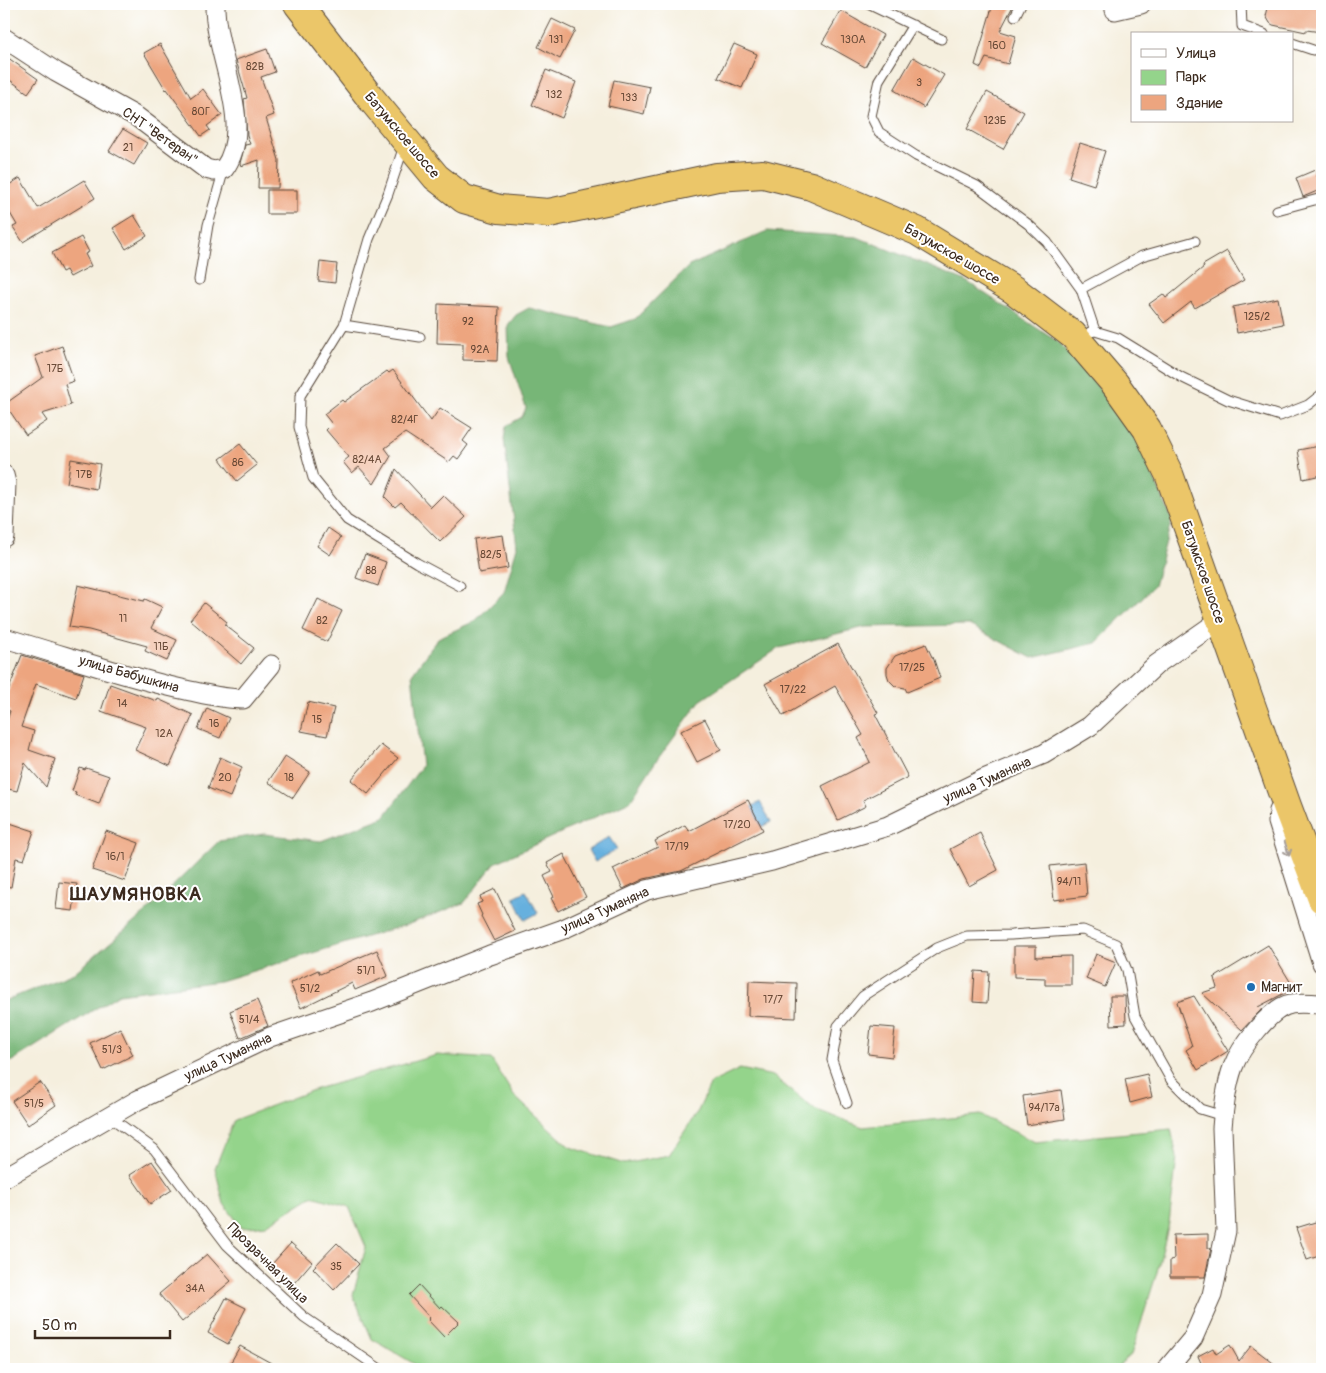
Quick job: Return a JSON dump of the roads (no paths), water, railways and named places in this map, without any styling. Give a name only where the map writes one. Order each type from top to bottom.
[{"type":"highway","name":"Батумское шоссе","points":[[298,4],[369,96],[436,177],[464,199],[499,209],[549,213],[717,176],[763,174],[811,186],[917,231],[1084,333],[1147,429],[1169,474],[1322,899]]},
{"type":"street","points":[[215,4],[215,24],[222,59],[232,93],[237,136],[231,159],[224,169]]},
{"type":"street","points":[[1115,10],[1141,4]]},
{"type":"street","name":"СНТ \"Ветеран\"","points":[[4,38],[56,72],[137,117],[206,169],[214,171],[224,169]]},
{"type":"street","points":[[4,475],[6,483],[4,537]]},
{"type":"street","name":"улица Туманяна","points":[[4,1178],[138,1100],[270,1037],[372,1002],[490,955],[561,930],[647,890],[772,862],[888,826],[984,779],[1044,754],[1090,726],[1157,664],[1220,620]]},
{"type":"street","name":"улица Бабушкина","points":[[4,638],[62,654],[149,682],[228,699],[243,699],[271,665]]},
{"type":"street","points":[[1287,806],[1279,811],[1278,822],[1322,962]]},
{"type":"street","points":[[1167,1369],[1193,1338],[1212,1295],[1226,1231],[1223,1116],[1233,1066],[1246,1044],[1266,1017],[1290,1004],[1322,1004]]},
{"type":"lane","points":[[868,4],[941,38]]},
{"type":"lane","points":[[1015,16],[1021,4]]},
{"type":"lane","points":[[1241,4],[1242,26],[1258,32]]},
{"type":"lane","points":[[913,25],[879,80],[870,116],[878,132],[916,156],[977,186],[1028,224],[1048,242],[1081,289],[1084,333],[1118,338],[1181,377],[1228,400],[1280,416],[1308,405],[1322,394]]},
{"type":"lane","points":[[1294,44],[1313,50]]},
{"type":"lane","points":[[406,141],[388,194],[369,239],[344,325],[300,396],[299,427],[313,478],[347,520],[417,563],[460,586]]},
{"type":"lane","points":[[199,280],[208,225],[224,169]]},
{"type":"lane","points":[[1277,210],[1322,198]]},
{"type":"lane","points":[[1081,289],[1142,256],[1195,242]]},
{"type":"lane","points":[[344,325],[420,337]]},
{"type":"lane","points":[[846,1103],[832,1060],[838,1026],[863,996],[937,948],[967,936],[1083,930],[1116,944],[1127,970],[1135,1016],[1171,1080],[1200,1109],[1223,1116]]},
{"type":"lane","name":"Прозрачная улица","points":[[110,1117],[154,1149],[227,1245],[304,1318],[380,1369]]},
{"type":"water","points":[[760,802],[771,822],[762,827],[751,807]]},
{"type":"water","points":[[609,837],[617,849],[595,862],[588,850]]},
{"type":"water","points":[[526,891],[538,913],[525,920],[514,897]]},
{"type":"place","name":"Магнит","points":[[1251,987]]},
{"type":"district","name":"ШАУМЯНОВКА","points":[[136,894]]}]
